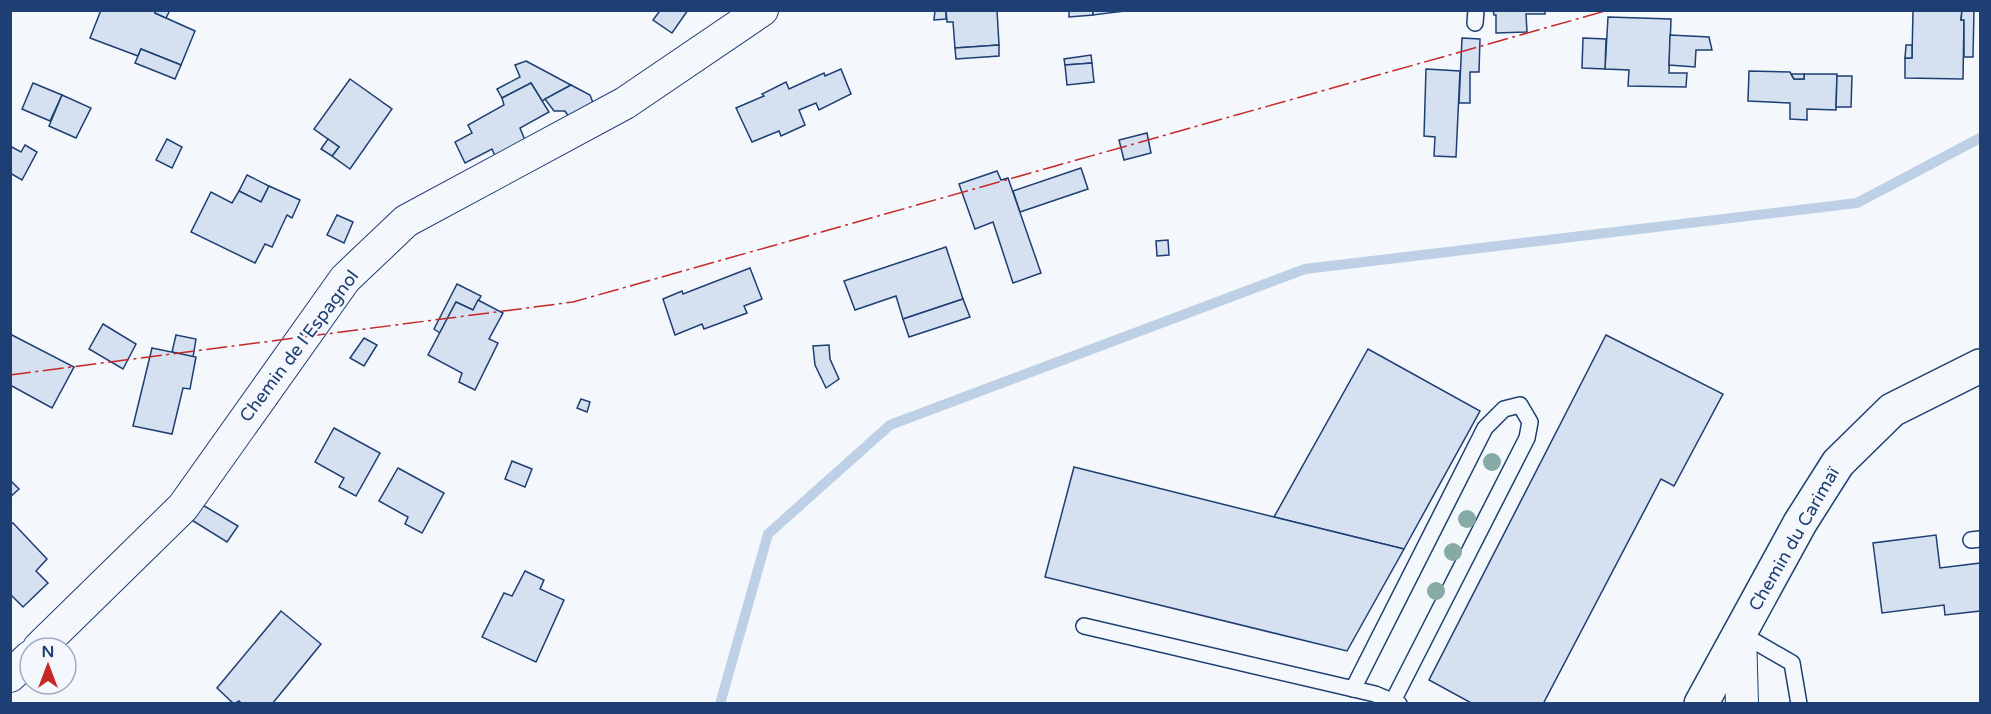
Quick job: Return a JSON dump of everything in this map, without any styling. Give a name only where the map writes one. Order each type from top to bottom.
[{"type":"main road","name":"Chemin du Carimaï","points":[[1701,704],[1800,523],[1838,463],[1892,410],[1980,366]]},
{"type":"street","name":"Chemin de l'Espagnol","points":[[51,636],[183,507],[345,279],[406,221],[625,103],[762,10]]},
{"type":"street","points":[[1740,633],[1742,704]]},
{"type":"lane","points":[[1084,626],[1353,689],[1375,694],[1396,702],[1527,438],[1530,422],[1520,405],[1504,409],[1485,428],[1353,689]]},
{"type":"lane","points":[[1740,633],[1792,663],[1799,704]]},
{"type":"building","points":[[101,10],[156,10],[155,13],[195,31],[181,65],[141,49],[138,56],[90,38]]},
{"type":"building","points":[[156,10],[170,10],[166,18],[155,13]]},
{"type":"building","points":[[656,10],[688,10],[672,33],[653,20],[659,12]]},
{"type":"building","points":[[935,10],[946,10],[946,19],[934,20]]},
{"type":"building","points":[[946,10],[997,10],[999,45],[955,48],[953,22],[947,22]]},
{"type":"building","points":[[1069,10],[1093,10],[1093,15],[1069,17]]},
{"type":"building","points":[[1093,10],[1133,10],[1093,15]]},
{"type":"building","points":[[1493,10],[1545,10],[1545,14],[1526,14],[1527,32],[1496,33],[1496,15]]},
{"type":"building","points":[[1913,10],[1962,10],[1961,20],[1964,20],[1963,79],[1905,78],[1905,58],[1912,58]]},
{"type":"building","points":[[1962,10],[1974,10],[1973,57],[1964,57]]},
{"type":"building","points":[[1608,17],[1671,19],[1669,73],[1687,73],[1686,87],[1628,86],[1629,70],[1605,69]]},
{"type":"building","points":[[1670,35],[1709,37],[1712,50],[1696,50],[1695,67],[1669,65]]},
{"type":"building","points":[[1462,38],[1480,39],[1479,72],[1470,72],[1470,103],[1459,103]]},
{"type":"building","points":[[1583,38],[1606,39],[1605,69],[1582,68]]},
{"type":"building","points":[[999,45],[999,56],[956,59],[955,48]]},
{"type":"building","points":[[1906,45],[1912,45],[1912,58],[1905,58]]},
{"type":"building","points":[[141,49],[181,65],[175,79],[135,63]]},
{"type":"building","points":[[1091,55],[1092,63],[1065,65],[1064,59]]},
{"type":"building","points":[[526,61],[571,85],[542,101],[531,83],[502,98],[497,89],[520,77],[515,65]]},
{"type":"building","points":[[1092,63],[1094,82],[1067,85],[1065,65]]},
{"type":"building","points":[[841,69],[851,94],[819,110],[816,103],[799,110],[805,125],[781,136],[779,131],[752,142],[736,108],[764,96],[762,94],[786,82],[789,89],[824,73],[825,76]]},
{"type":"building","points":[[1426,69],[1460,71],[1456,157],[1434,156],[1435,137],[1424,136]]},
{"type":"building","points":[[1749,71],[1790,72],[1794,79],[1804,79],[1804,74],[1837,74],[1836,110],[1807,109],[1807,120],[1790,119],[1790,103],[1748,101]]},
{"type":"building","points":[[1791,74],[1804,74],[1804,79],[1794,79]]},
{"type":"building","points":[[1837,76],[1852,76],[1851,107],[1836,107]]},
{"type":"building","points":[[350,79],[392,109],[350,169],[332,156],[339,147],[314,129]]},
{"type":"building","points":[[33,83],[62,95],[50,121],[22,109]]},
{"type":"building","points":[[531,83],[549,112],[520,128],[527,145],[495,156],[492,149],[465,163],[455,142],[472,133],[468,125],[504,105],[502,98]]},
{"type":"building","points":[[571,85],[590,95],[595,108],[571,120],[565,111],[554,111],[545,99]]},
{"type":"building","points":[[62,95],[91,108],[76,138],[49,126]]},
{"type":"building","points":[[1147,133],[1151,153],[1124,160],[1119,140]]},
{"type":"building","points":[[167,139],[182,147],[172,168],[156,160]]},
{"type":"building","points":[[328,139],[339,147],[332,156],[321,149]]},
{"type":"building","points":[[25,145],[37,152],[22,180],[10,173],[10,146],[21,152]]},
{"type":"building","points":[[1081,168],[1088,189],[1020,212],[1013,191]]},
{"type":"building","points":[[997,171],[1001,180],[1008,178],[1041,273],[1013,283],[993,222],[975,229],[959,184]]},
{"type":"building","points":[[247,175],[269,186],[261,202],[239,191]]},
{"type":"building","points":[[269,186],[300,200],[292,218],[287,215],[272,247],[265,244],[255,263],[191,232],[211,192],[232,203],[239,191],[261,202]]},
{"type":"building","points":[[337,215],[353,222],[344,243],[327,235]]},
{"type":"building","points":[[1168,240],[1169,255],[1157,256],[1156,241]]},
{"type":"building","points":[[946,247],[963,299],[903,319],[896,296],[855,310],[844,281]]},
{"type":"building","points":[[750,268],[762,299],[744,306],[747,313],[704,329],[702,324],[675,335],[663,299],[682,291],[683,294]]},
{"type":"building","points":[[457,284],[481,296],[473,310],[456,302],[440,333],[434,329]]},
{"type":"building","points":[[963,299],[970,317],[909,337],[903,319]]},
{"type":"building","points":[[478,300],[503,313],[489,339],[498,343],[475,390],[459,382],[462,373],[428,355],[456,302],[473,310]]},
{"type":"building","points":[[103,324],[136,344],[123,369],[89,349]]},
{"type":"building","points":[[10,334],[74,367],[52,408],[10,385]]},
{"type":"building","points":[[176,335],[196,339],[193,357],[172,352]]},
{"type":"building","points":[[1606,335],[1723,394],[1674,486],[1661,479],[1543,704],[1473,704],[1429,680]]},
{"type":"building","points":[[364,338],[377,345],[364,366],[350,358]]},
{"type":"building","points":[[829,345],[830,359],[839,379],[826,388],[815,365],[813,346]]},
{"type":"building","points":[[152,348],[196,357],[190,389],[183,388],[172,434],[133,426]]},
{"type":"building","points":[[1368,349],[1480,411],[1404,549],[1274,517]]},
{"type":"building","points":[[581,399],[590,402],[587,412],[577,408]]},
{"type":"building","points":[[334,428],[380,453],[356,496],[339,487],[344,478],[315,462]]},
{"type":"building","points":[[512,461],[532,469],[525,487],[505,479]]},
{"type":"building","points":[[1074,467],[1404,549],[1347,651],[1045,577]]},
{"type":"building","points":[[398,468],[444,493],[422,533],[405,524],[408,517],[379,501]]},
{"type":"building","points":[[10,480],[19,489],[10,497]]},
{"type":"building","points":[[201,504],[238,526],[227,542],[190,519]]},
{"type":"building","points":[[13,523],[47,559],[36,571],[48,583],[23,607],[10,594],[10,525]]},
{"type":"building","points":[[1936,535],[1940,568],[1980,563],[1980,611],[1945,615],[1944,605],[1882,613],[1873,543]]},
{"type":"building","points":[[525,571],[544,580],[540,589],[564,600],[536,662],[482,637],[504,593],[512,596]]},
{"type":"building","points":[[281,611],[321,644],[272,704],[242,704],[239,701],[234,704],[217,688]]},
{"type":"waterway","points":[[720,704],[768,534],[890,425],[1305,269],[1857,203],[1980,138]]},
{"type":"power","points":[[10,375],[573,302],[1609,10]]}]
